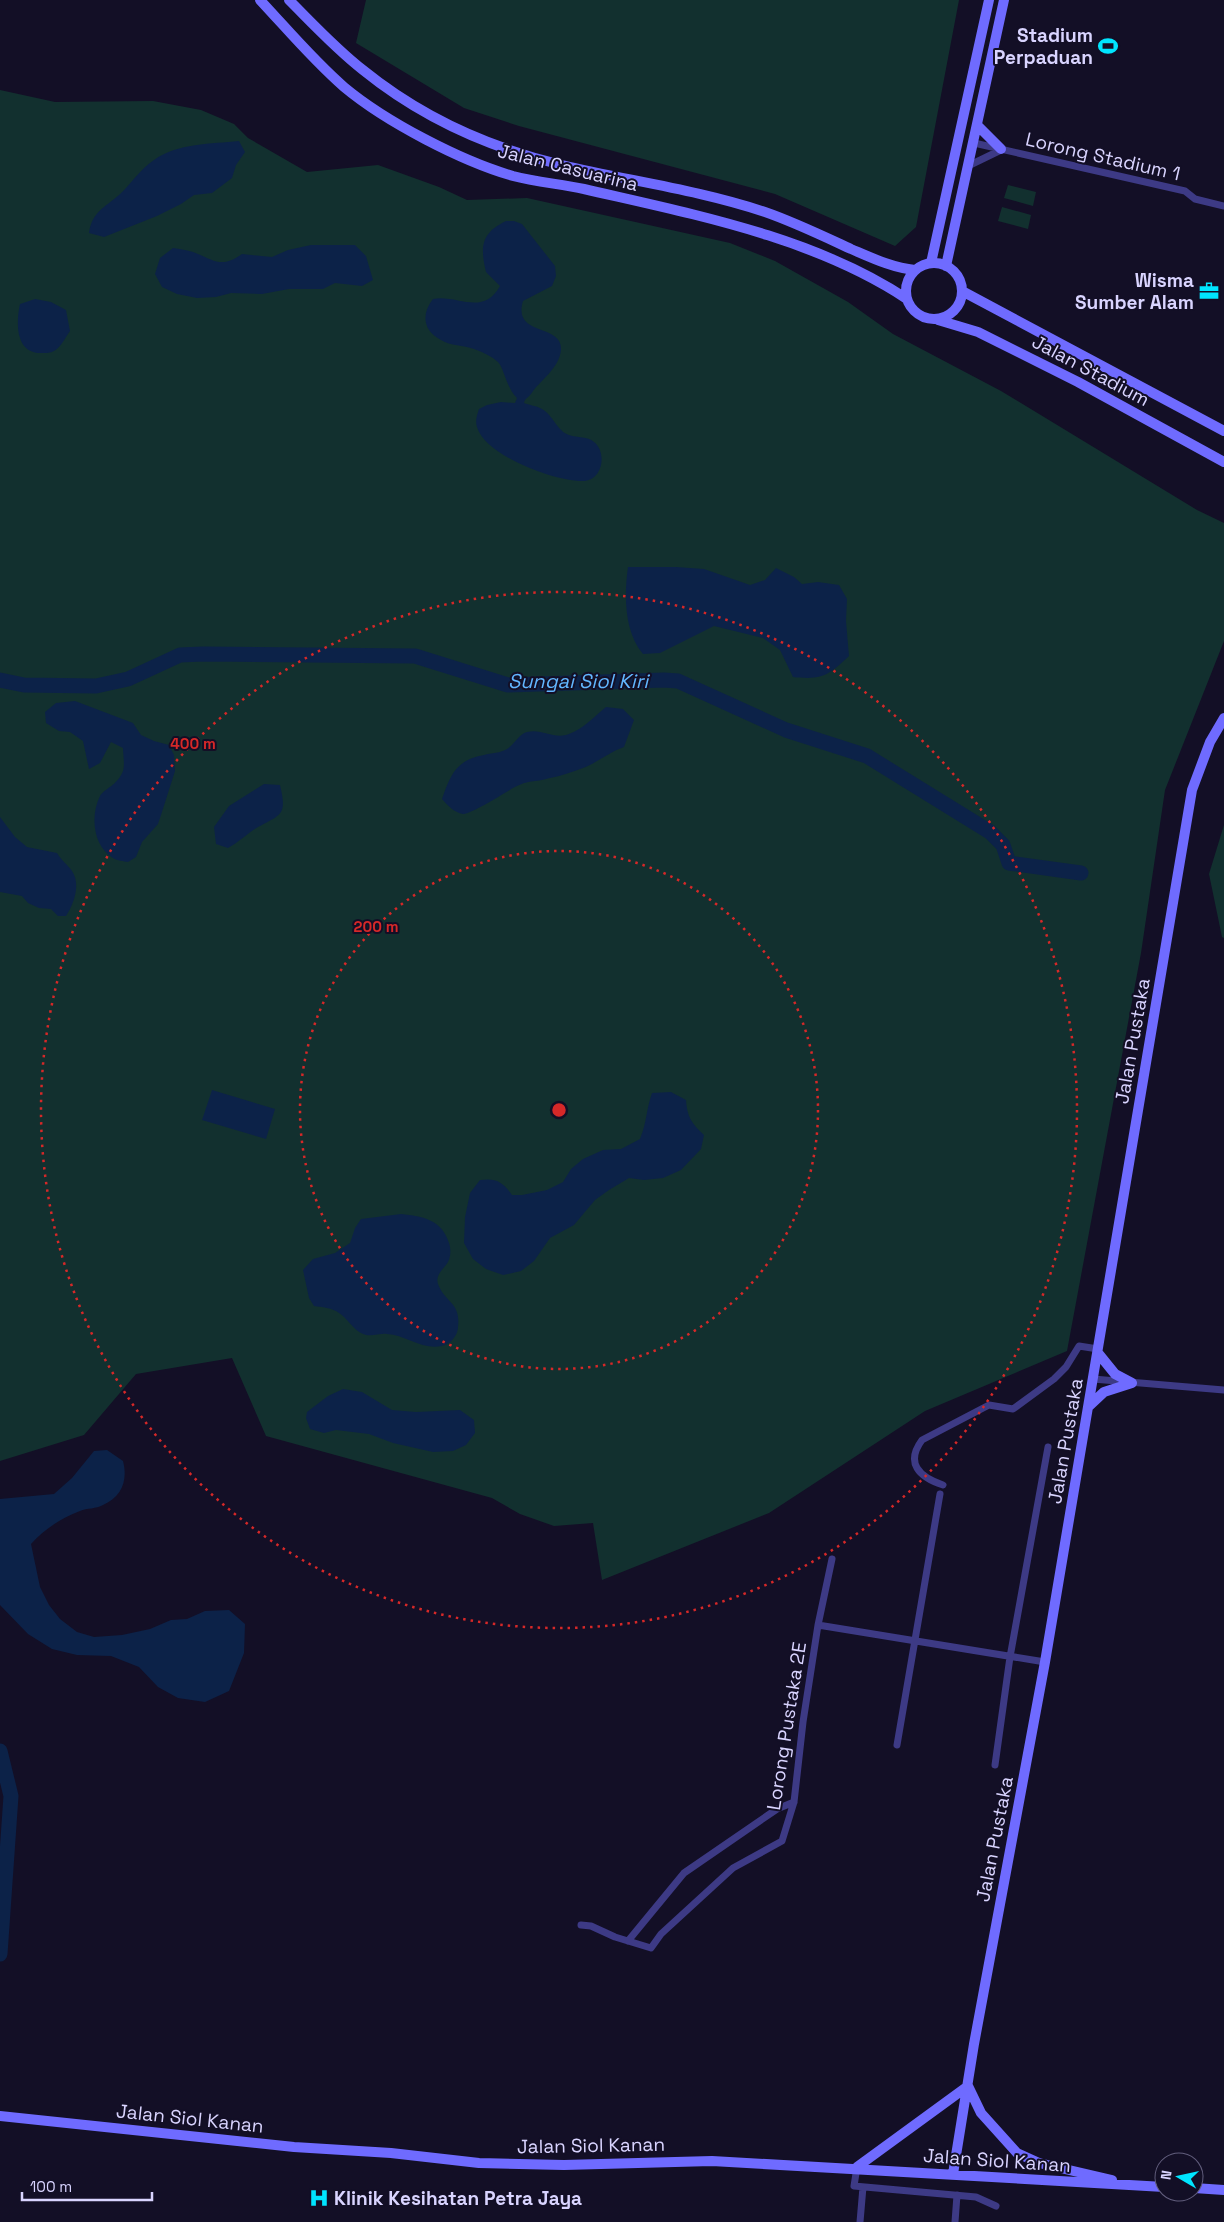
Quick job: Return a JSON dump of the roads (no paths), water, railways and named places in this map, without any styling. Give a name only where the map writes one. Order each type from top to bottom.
[{"type":"street","name":"Jalan Casuarina","points":[[260,0],[308,53],[345,87],[377,112],[457,155],[514,176],[582,189],[673,210],[797,244],[884,284],[907,299]]},
{"type":"street","name":"Jalan Casuarina","points":[[289,0],[363,71],[432,116],[467,134],[517,152],[562,164],[691,192],[765,212],[875,259],[900,268],[916,270]]},
{"type":"street","points":[[931,263],[989,0]]},
{"type":"street","points":[[946,266],[1004,0]]},
{"type":"street","points":[[977,125],[1001,149]]},
{"type":"street","points":[[952,171],[965,146],[974,143]]},
{"type":"street","name":"Lorong Stadium 1","points":[[974,143],[1185,191],[1195,199],[1224,206]]},
{"type":"street","name":"Lorong Stadium 1","points":[[968,166],[1001,149]]},
{"type":"street","points":[[931,263],[946,266],[958,276],[962,291],[960,302],[955,311],[946,318],[930,320],[915,313],[907,299],[907,283],[916,270],[931,263]]},
{"type":"street","name":"Jalan Stadium","points":[[962,291],[1224,431]]},
{"type":"street","name":"Jalan Stadium","points":[[938,320],[978,332],[1038,362],[1224,462]]},
{"type":"street","name":"Jalan Pustaka","points":[[953,2174],[1045,1662],[1192,790],[1210,742],[1224,718]]},
{"type":"street","points":[[943,1485],[925,1477],[916,1468],[914,1454],[922,1440],[989,1405],[1013,1409],[1054,1379],[1066,1367],[1079,1346],[1098,1351],[1115,1374],[1132,1383]]},
{"type":"street","points":[[1093,1379],[1224,1390]]},
{"type":"street","points":[[1088,1407],[1104,1392],[1132,1383]]},
{"type":"street","points":[[995,1765],[1010,1657],[1048,1448]]},
{"type":"street","points":[[897,1744],[940,1494]]},
{"type":"street","name":"Lorong Pustaka 2E","points":[[628,1941],[651,1948],[661,1934],[733,1868],[782,1841],[794,1802],[803,1722],[818,1625],[832,1559]]},
{"type":"street","points":[[818,1625],[1045,1662]]},
{"type":"street","points":[[581,1925],[591,1926],[628,1941],[684,1872],[777,1809],[794,1802]]},
{"type":"street","points":[[996,2206],[976,2197],[854,2186],[857,2168],[968,2086],[981,2113],[1017,2153],[1039,2163],[1137,2186]]},
{"type":"street","name":"Jalan Siol Kanan","points":[[0,2116],[294,2147],[391,2153],[479,2163],[564,2165],[712,2161],[1154,2187]]},
{"type":"street","points":[[860,2222],[863,2187]]},
{"type":"street","points":[[1204,2189],[1224,2190]]},
{"type":"street","points":[[955,2222],[957,2195]]},
{"type":"water","points":[[239,141],[245,152],[236,165],[232,178],[212,193],[194,195],[157,216],[104,237],[89,233],[96,215],[119,195],[144,168],[163,154],[184,147]]},
{"type":"water","points":[[506,221],[522,224],[555,266],[556,276],[552,286],[523,301],[522,312],[525,320],[554,336],[559,342],[561,350],[560,357],[553,369],[524,403],[542,409],[565,433],[588,439],[598,446],[602,458],[599,470],[591,479],[585,481],[558,477],[524,466],[493,448],[483,438],[477,427],[476,420],[479,409],[501,402],[515,403],[517,398],[510,389],[500,365],[481,351],[441,340],[430,332],[427,327],[427,310],[433,299],[442,298],[478,302],[486,300],[493,295],[500,286],[486,272],[483,248],[484,242],[491,231]]},
{"type":"water","points":[[311,245],[355,245],[366,256],[373,280],[362,286],[335,283],[323,289],[289,289],[262,294],[231,293],[216,297],[197,298],[177,294],[162,287],[155,274],[160,258],[173,248],[191,251],[212,260],[223,262],[235,259],[242,254],[272,257],[288,250]]},
{"type":"water","points":[[35,299],[51,302],[66,310],[70,331],[55,351],[32,352],[26,348],[19,335],[18,319],[20,304]]},
{"type":"water","points":[[628,567],[704,569],[750,585],[765,580],[776,568],[794,577],[802,584],[818,582],[839,585],[847,599],[846,621],[849,656],[824,675],[811,678],[793,677],[780,650],[763,638],[714,626],[660,653],[643,654],[632,635],[627,613],[626,589]]},
{"type":"water","points":[[75,701],[133,723],[141,735],[169,745],[174,755],[175,771],[158,824],[142,842],[136,857],[128,862],[115,859],[106,853],[97,838],[94,821],[100,796],[118,780],[123,771],[123,748],[111,742],[100,763],[89,769],[83,741],[70,732],[59,731],[46,723],[45,712],[56,703]]},
{"type":"water","points":[[606,707],[623,709],[634,720],[624,747],[583,768],[519,785],[480,808],[467,813],[457,812],[442,799],[452,775],[467,760],[505,750],[527,732],[538,731],[558,736],[569,734],[584,726]]},
{"type":"water","points":[[264,784],[280,785],[283,802],[281,812],[228,848],[216,844],[214,827],[229,806]]},
{"type":"water","points":[[0,817],[15,837],[27,847],[57,853],[72,871],[75,876],[76,888],[72,906],[66,916],[58,916],[51,909],[39,908],[28,903],[22,896],[0,892]]},
{"type":"water","points":[[212,1090],[275,1109],[266,1139],[202,1120]]},
{"type":"water","points":[[671,1092],[686,1100],[691,1120],[704,1135],[701,1149],[681,1170],[663,1178],[644,1180],[629,1178],[609,1190],[595,1200],[574,1225],[550,1238],[534,1261],[521,1271],[503,1275],[486,1269],[473,1259],[464,1243],[465,1217],[470,1193],[480,1180],[495,1180],[505,1186],[512,1195],[547,1190],[563,1182],[571,1169],[583,1159],[603,1150],[621,1149],[640,1139],[652,1093]]},
{"type":"water","points":[[401,1214],[417,1216],[437,1224],[446,1235],[449,1243],[449,1260],[437,1280],[444,1295],[455,1307],[458,1327],[453,1340],[441,1346],[426,1346],[395,1335],[364,1334],[336,1311],[314,1306],[309,1298],[303,1270],[313,1259],[335,1253],[350,1243],[355,1228],[361,1219]]},
{"type":"water","points":[[343,1389],[362,1392],[392,1410],[416,1412],[460,1410],[474,1420],[475,1433],[466,1445],[453,1451],[433,1452],[393,1443],[369,1434],[336,1430],[324,1433],[310,1429],[306,1418],[307,1412],[328,1396]]},
{"type":"water","points":[[107,1450],[123,1461],[125,1475],[122,1487],[110,1502],[67,1517],[47,1529],[31,1544],[40,1587],[49,1605],[60,1619],[77,1632],[94,1637],[122,1635],[150,1629],[171,1620],[187,1619],[205,1611],[229,1610],[245,1624],[244,1653],[229,1691],[205,1702],[178,1698],[158,1687],[139,1667],[111,1656],[77,1655],[52,1649],[28,1634],[0,1605],[0,1499],[54,1494],[72,1478],[94,1451]]},
{"type":"waterway","name":"Sungai Siol Kiri","points":[[0,680],[24,685],[96,686],[128,679],[180,655],[203,654],[415,656],[508,685],[678,681],[786,730],[867,756],[990,832],[1003,845],[1009,863],[1081,873]]},
{"type":"waterway","points":[[0,1751],[11,1796],[0,1954]]},
{"type":"place","name":"Stadium Perpaduan","points":[[1108,46]]},
{"type":"place","name":"Wisma Sumber Alam","points":[[1209,291]]},
{"type":"place","name":"Klinik Kesihatan Petra Jaya","points":[[319,2198]]}]
